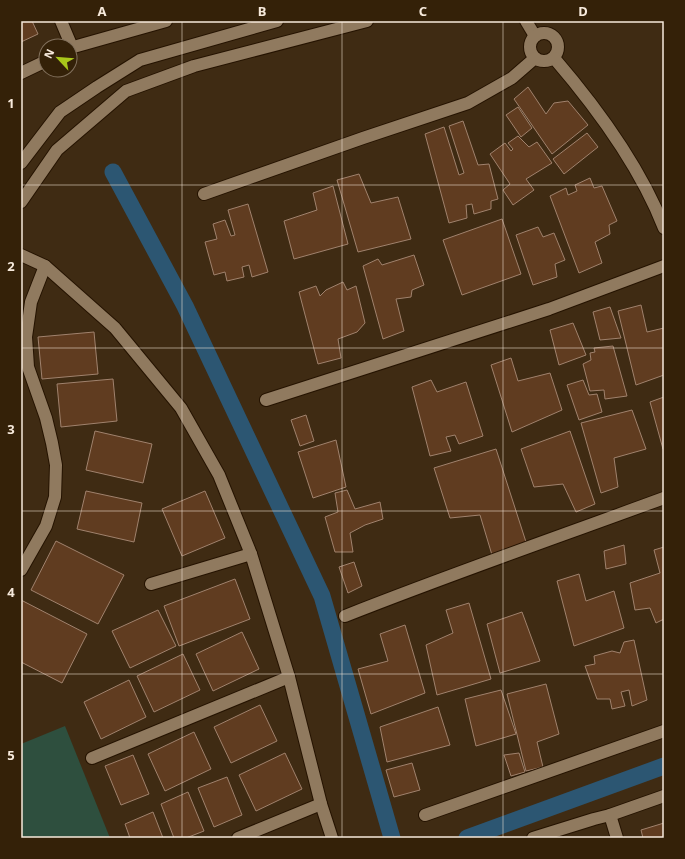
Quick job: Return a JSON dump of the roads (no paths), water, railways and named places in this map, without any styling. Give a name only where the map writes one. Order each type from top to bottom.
[{"type":"street","points":[[61,21],[67,38]]},
{"type":"street","points":[[78,46],[166,21]]},
{"type":"street","points":[[21,163],[60,112],[140,60],[277,21]]},
{"type":"street","points":[[21,202],[57,150],[126,91],[194,66],[367,21]]},
{"type":"street","points":[[526,21],[535,36]]},
{"type":"street","points":[[543,32],[556,38],[558,42],[558,51],[554,58],[542,62],[535,58],[530,51],[530,43],[535,36],[543,32]]},
{"type":"street","points":[[204,194],[468,103],[512,78],[535,58]]},
{"type":"street","points":[[554,58],[627,155],[648,192],[664,228]]},
{"type":"street","points":[[21,73],[38,65]]},
{"type":"street","points":[[21,255],[45,266],[115,328],[181,408],[219,475],[251,554],[289,677],[321,804],[332,838]]},
{"type":"street","points":[[21,570],[46,526],[55,497],[56,465],[46,418],[28,367],[26,337],[31,302],[45,266]]},
{"type":"street","points":[[266,400],[549,309],[664,266]]},
{"type":"street","points":[[345,616],[425,584],[664,498]]},
{"type":"street","points":[[150,584],[251,554]]},
{"type":"street","points":[[92,758],[289,677]]},
{"type":"street","points":[[425,815],[664,730]]},
{"type":"street","points":[[533,838],[610,815],[664,796]]},
{"type":"street","points":[[238,838],[321,804]]},
{"type":"street","points":[[610,815],[617,838]]},
{"type":"waterway","points":[[113,172],[185,306],[322,596],[392,838]]},
{"type":"waterway","points":[[467,838],[664,766]]}]
